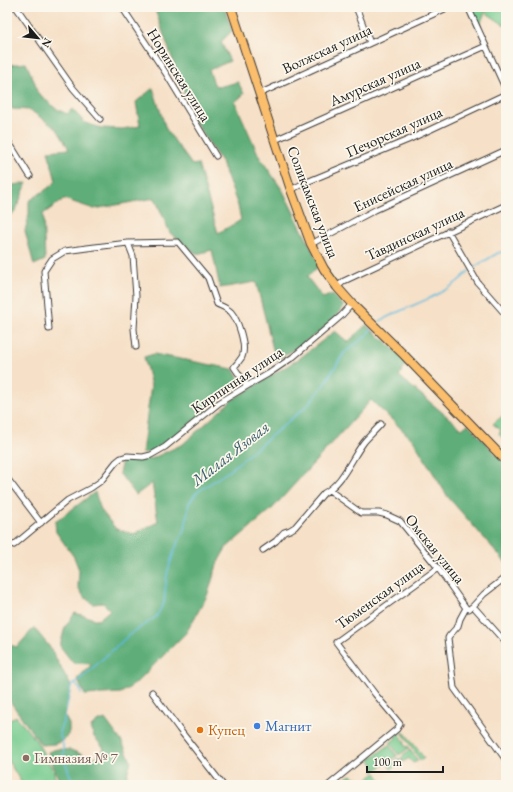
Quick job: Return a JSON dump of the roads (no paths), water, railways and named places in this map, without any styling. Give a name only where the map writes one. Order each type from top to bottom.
[{"type":"main road","name":"Соликамская улица","points":[[231,7],[291,190],[311,244],[324,269],[352,304],[414,365],[506,461]]},
{"type":"street","points":[[7,10],[12,7]]},
{"type":"street","points":[[16,7],[73,88],[100,119]]},
{"type":"street","name":"Норинская улица","points":[[122,7],[165,72],[216,156]]},
{"type":"street","points":[[356,7],[370,43]]},
{"type":"street","name":"Волжская улица","points":[[259,94],[449,7]]},
{"type":"street","points":[[468,7],[506,90]]},
{"type":"street","name":"Амурская улица","points":[[275,140],[486,46]]},
{"type":"street","name":"Печорская улица","points":[[291,190],[408,140],[506,94]]},
{"type":"street","points":[[7,139],[30,176]]},
{"type":"street","name":"Енисейская улица","points":[[311,244],[375,210],[506,150]]},
{"type":"street","name":"Тавдинская улица","points":[[337,287],[344,281],[506,205]]},
{"type":"street","points":[[448,231],[478,283],[506,315]]},
{"type":"street","points":[[48,328],[44,271],[52,259],[65,251],[128,243],[178,242],[208,278],[217,304],[230,311],[237,322],[243,339],[244,348],[242,357],[234,367],[247,386]]},
{"type":"street","points":[[128,243],[133,256],[136,296],[134,329],[136,347]]},
{"type":"street","name":"Кирпичная улица","points":[[41,523],[68,500],[101,481],[121,458],[127,456],[142,457],[166,447],[219,403],[268,374],[293,357],[341,316],[352,304]]},
{"type":"street","points":[[263,550],[276,541],[284,532],[295,527],[324,493],[339,481],[364,442],[381,424]]},
{"type":"street","points":[[7,478],[41,523],[14,545]]},
{"type":"street","name":"Омская улица","points":[[329,490],[361,513],[379,513],[400,521],[438,568],[466,608]]},
{"type":"street","name":"Тюменская улица","points":[[329,785],[397,729],[400,724],[375,694],[336,642],[438,568]]},
{"type":"street","points":[[506,579],[502,580],[484,594],[469,609],[466,608],[458,626],[448,638],[454,688],[506,760]]},
{"type":"street","points":[[473,606],[506,643]]},
{"type":"street","points":[[152,692],[223,785]]},
{"type":"waterway","name":"Малая Язовая","points":[[471,269],[498,253],[506,251]]},
{"type":"waterway","name":"Малая Язовая","points":[[380,321],[448,288],[469,271]]},
{"type":"waterway","name":"Малая Язовая","points":[[72,785],[64,759],[63,745],[59,732],[64,720],[71,686],[129,635],[156,617],[164,603],[167,574],[174,551],[185,529],[189,503],[196,493],[230,470],[308,405],[325,383],[344,353],[366,336],[372,328]]},
{"type":"waterway","name":"Малая Язовая","points":[[75,684],[80,689],[81,694]]},
{"type":"place","name":"Магнит","points":[[257,726]]},
{"type":"place","name":"Купец","points":[[200,730]]},
{"type":"place","name":"Гимназия № 7","points":[[26,758]]}]
